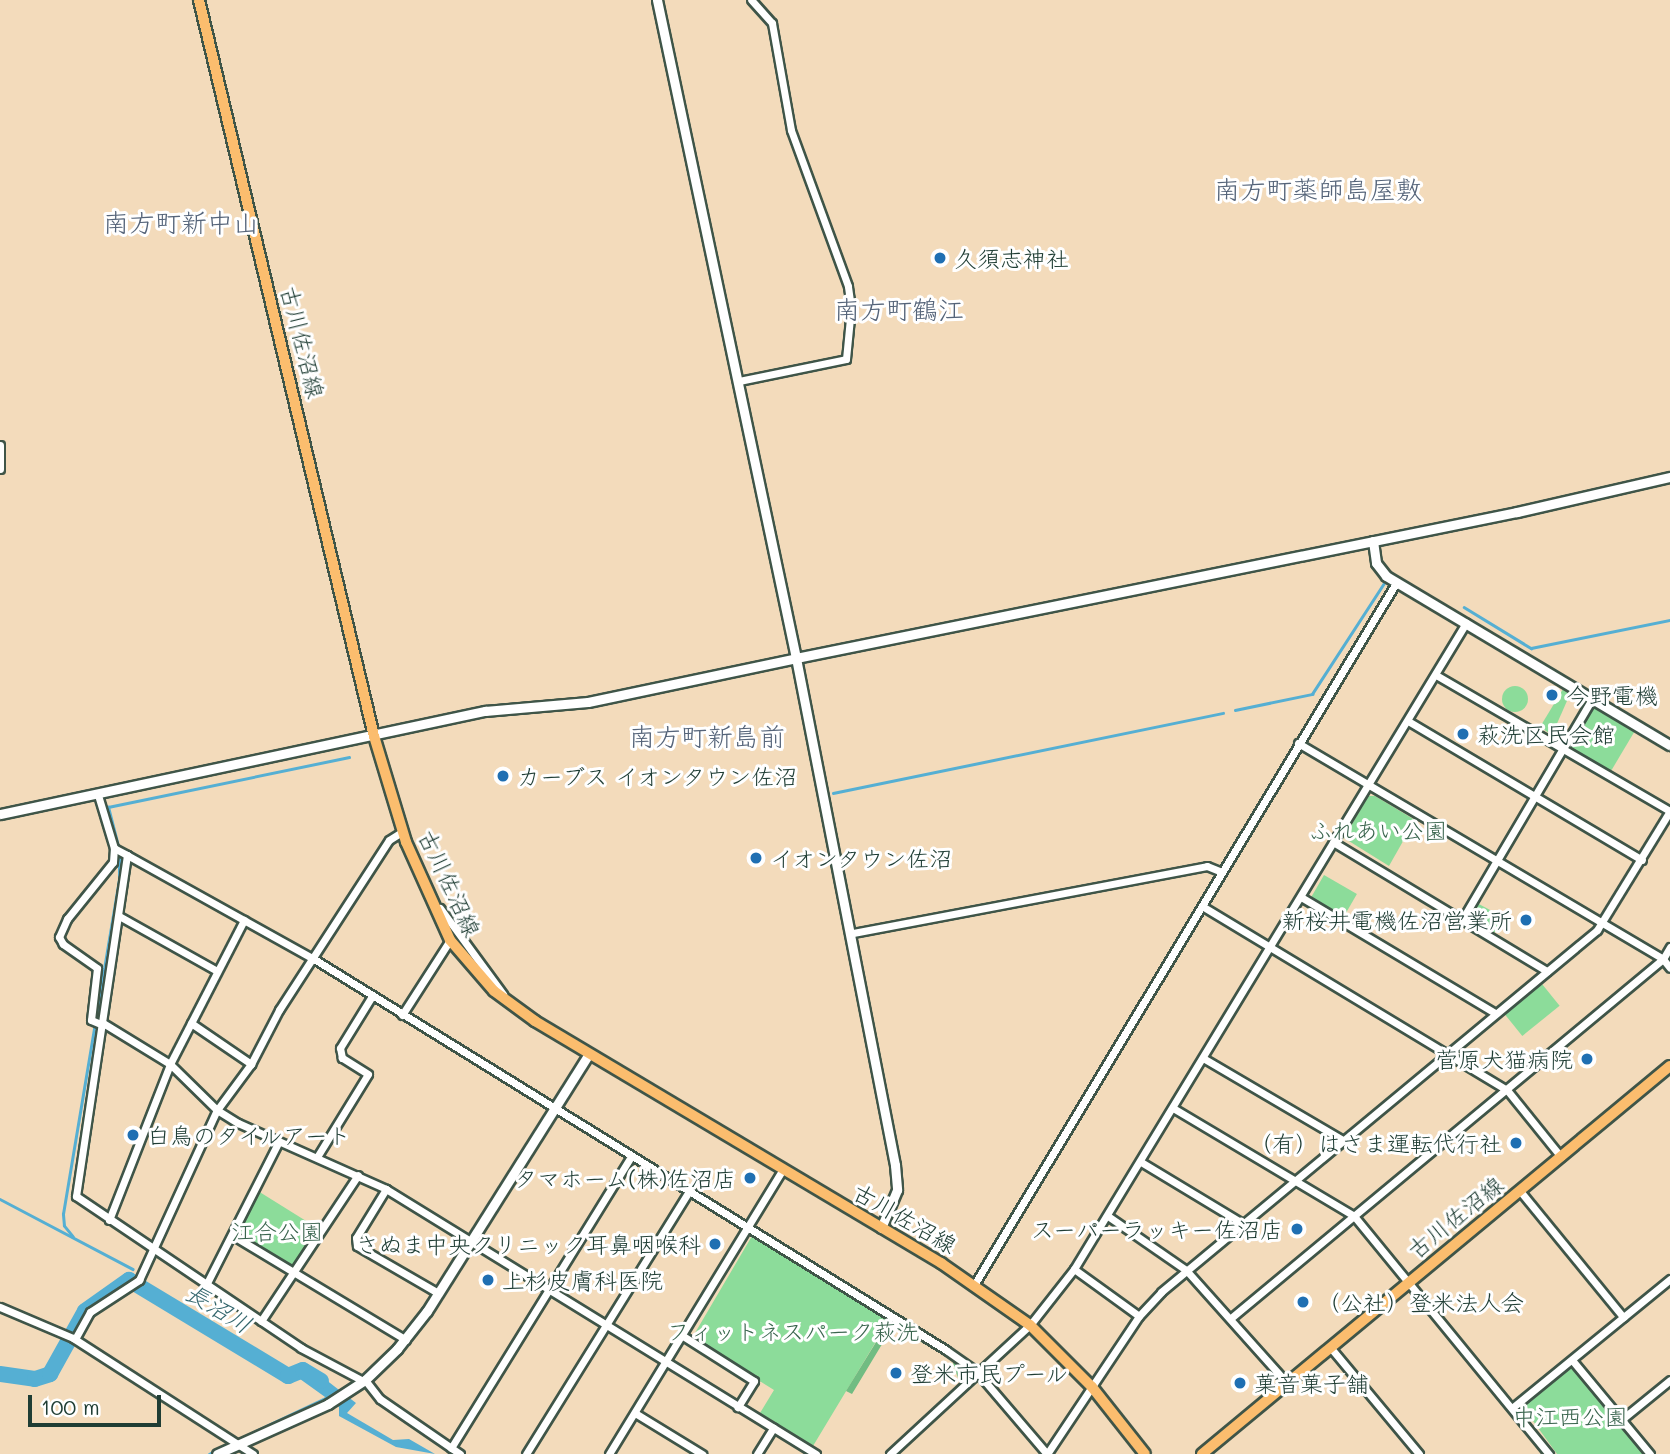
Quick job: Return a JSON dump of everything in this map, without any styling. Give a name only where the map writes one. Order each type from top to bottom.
[{"type":"main road","name":"古川佐沼線","points":[[199,0],[374,736],[402,832],[450,940],[484,980],[514,1006],[589,1054],[974,1285],[1030,1325],[1092,1387],[1144,1454]]},
{"type":"main road","name":"古川佐沼線","points":[[1202,1454],[1670,1066]]},
{"type":"street","points":[[657,0],[853,933],[895,1165],[897,1190],[881,1228]]},
{"type":"street","points":[[739,381],[846,359],[851,308],[848,286],[792,130],[772,23],[751,0]]},
{"type":"street","points":[[0,445],[0,470]]},
{"type":"street","points":[[0,814],[485,711],[589,702],[1373,541],[1670,477]]},
{"type":"street","points":[[1373,541],[1376,563],[1396,583],[1670,745]]},
{"type":"street","points":[[974,1285],[1396,583]]},
{"type":"street","points":[[890,1454],[1030,1325],[1074,1269],[1466,623]]},
{"type":"street","points":[[120,851],[314,959],[977,1372],[1047,1454],[1139,1316],[1186,1270],[1603,924],[1670,811],[1436,675]]},
{"type":"street","points":[[1463,918],[1592,699]]},
{"type":"street","points":[[1408,721],[1642,860]]},
{"type":"street","points":[[1298,743],[1663,959],[1670,968]]},
{"type":"street","points":[[98,795],[120,851],[119,916],[99,1024],[75,1193],[109,1220],[206,1285],[361,1382],[380,1399],[460,1454]]},
{"type":"street","points":[[72,1337],[96,1307],[136,1283],[154,1250],[217,1110],[251,1065],[279,1010],[389,841],[402,832]]},
{"type":"street","points":[[1333,842],[1547,971]]},
{"type":"street","points":[[99,1024],[97,968],[63,944],[59,936],[67,919],[120,851]]},
{"type":"street","points":[[853,933],[1207,866],[1222,872]]},
{"type":"street","points":[[418,872],[458,938],[469,943],[470,954],[514,1006]]},
{"type":"street","points":[[1301,897],[1495,1013]]},
{"type":"street","points":[[1202,906],[1269,950],[1507,1090],[1561,1157]]},
{"type":"street","points":[[119,916],[218,971]]},
{"type":"street","points":[[109,1220],[170,1064],[244,919]]},
{"type":"street","points":[[402,1015],[450,940]]},
{"type":"street","points":[[1231,1318],[1663,959],[1670,947]]},
{"type":"street","points":[[317,1157],[368,1074],[342,1058],[340,1048],[372,996]]},
{"type":"street","points":[[191,1023],[251,1065]]},
{"type":"street","points":[[99,1024],[170,1064],[217,1110],[386,1189],[471,1238],[816,1454]]},
{"type":"street","points":[[217,1454],[328,1404],[361,1382],[406,1340],[589,1054]]},
{"type":"street","points":[[1203,1058],[1342,1139]]},
{"type":"street","points":[[1173,1108],[1354,1216],[1549,1454]]},
{"type":"street","points":[[206,1285],[279,1141]]},
{"type":"street","points":[[451,1448],[630,1158]]},
{"type":"street","points":[[1141,1162],[1242,1223]]},
{"type":"street","points":[[610,1454],[782,1171]]},
{"type":"street","points":[[261,1321],[358,1175]]},
{"type":"street","points":[[386,1189],[356,1238],[357,1246],[438,1293]]},
{"type":"street","points":[[1520,1191],[1623,1317]]},
{"type":"street","points":[[526,1454],[688,1193]]},
{"type":"street","points":[[1108,1216],[1186,1270],[1287,1383]]},
{"type":"street","points":[[232,1235],[406,1340]]},
{"type":"street","points":[[1074,1269],[1139,1316]]},
{"type":"street","points":[[1512,1408],[1670,1279]]},
{"type":"street","points":[[0,1307],[72,1337],[253,1454]]},
{"type":"street","points":[[683,1336],[754,1381],[738,1407]]},
{"type":"street","points":[[1330,1347],[1419,1454]]},
{"type":"street","points":[[1572,1360],[1650,1454]]},
{"type":"street","points":[[1621,1420],[1670,1380]]},
{"type":"street","points":[[635,1413],[702,1454]]},
{"type":"street","points":[[757,1454],[773,1428]]},
{"type":"street","points":[[684,1454],[689,1446]]},
{"type":"green space","points":[[1515,686],[1524,690],[1528,699],[1524,708],[1515,712],[1506,708],[1502,699],[1506,690]]},
{"type":"green space","points":[[1563,689],[1570,694],[1552,735],[1540,727]]},
{"type":"green space","points":[[1595,705],[1636,729],[1611,771],[1570,747],[1568,741],[1588,707]]},
{"type":"green space","name":"ふれあい公園","points":[[1368,796],[1375,796],[1415,820],[1389,866],[1344,838]]},
{"type":"green space","points":[[1324,875],[1357,894],[1344,917],[1311,898]]},
{"type":"green space","points":[[1477,903],[1503,917],[1493,935],[1473,921],[1470,915]]},
{"type":"green space","points":[[1542,984],[1560,1006],[1522,1036],[1505,1014]]},
{"type":"green space","name":"江合公園","points":[[258,1191],[317,1228],[292,1268],[233,1231]]},
{"type":"green space","name":"フィットネスパーク萩洗","points":[[752,1236],[889,1320],[813,1446],[760,1413],[774,1390],[692,1338]]},
{"type":"green space","points":[[889,1321],[951,1359],[893,1326],[852,1394],[846,1391]]},
{"type":"green space","points":[[952,1360],[965,1372],[958,1378]]},
{"type":"green space","name":"中江西公園","points":[[1570,1368],[1575,1368],[1645,1454],[1557,1454],[1523,1407]]},
{"type":"water","points":[[308,1366],[356,1403],[347,1413],[393,1440],[409,1439],[435,1454],[396,1447],[339,1416],[339,1407],[300,1379]]},
{"type":"waterway","points":[[1235,710],[1312,694],[1384,583]]},
{"type":"waterway","points":[[1464,607],[1531,648],[1670,620]]},
{"type":"waterway","points":[[833,793],[1223,713]]},
{"type":"waterway","points":[[118,846],[108,807],[349,757]]},
{"type":"waterway","points":[[73,1237],[64,1226],[63,1214],[119,878],[119,853]]},
{"type":"waterway","points":[[0,1199],[133,1269]]},
{"type":"waterway","name":"長沼川","points":[[0,1374],[35,1379],[50,1374],[85,1311],[129,1280],[288,1376],[303,1370],[321,1381]]},
{"type":"waterway","points":[[222,1447],[330,1396]]},
{"type":"waterway","points":[[209,1454],[216,1450]]},
{"type":"place","name":"久須志神社","points":[[940,258]]},
{"type":"place","name":"今野電機","points":[[1552,695]]},
{"type":"place","name":"萩洗区民会館","points":[[1463,734]]},
{"type":"place","name":"カーブス イオンタウン佐沼","points":[[503,776]]},
{"type":"place","name":"イオンタウン佐沼","points":[[756,858]]},
{"type":"place","name":"新桜井電機佐沼営業所","points":[[1526,920]]},
{"type":"place","name":"菅原犬猫病院","points":[[1587,1059]]},
{"type":"place","name":"白鳥のタイルアート","points":[[133,1135]]},
{"type":"place","name":"（有）はさま運転代行社","points":[[1516,1143]]},
{"type":"place","name":"タマホーム(株)佐沼店","points":[[750,1178]]},
{"type":"place","name":"スーパーラッキー佐沼店","points":[[1297,1229]]},
{"type":"place","name":"さぬま中央クリニック耳鼻咽喉科","points":[[715,1244]]},
{"type":"place","name":"上杉皮膚科医院","points":[[488,1280]]},
{"type":"place","name":"（公社）登米法人会","points":[[1303,1302]]},
{"type":"place","name":"登米市民プール","points":[[896,1373]]},
{"type":"place","name":"菓音菓子舗","points":[[1240,1383]]},
{"type":"district","name":"南方町薬師島屋敷","points":[[1318,190]]},
{"type":"district","name":"南方町新中山","points":[[181,223]]},
{"type":"district","name":"南方町鶴江","points":[[899,310]]},
{"type":"district","name":"南方町新島前","points":[[707,737]]}]
